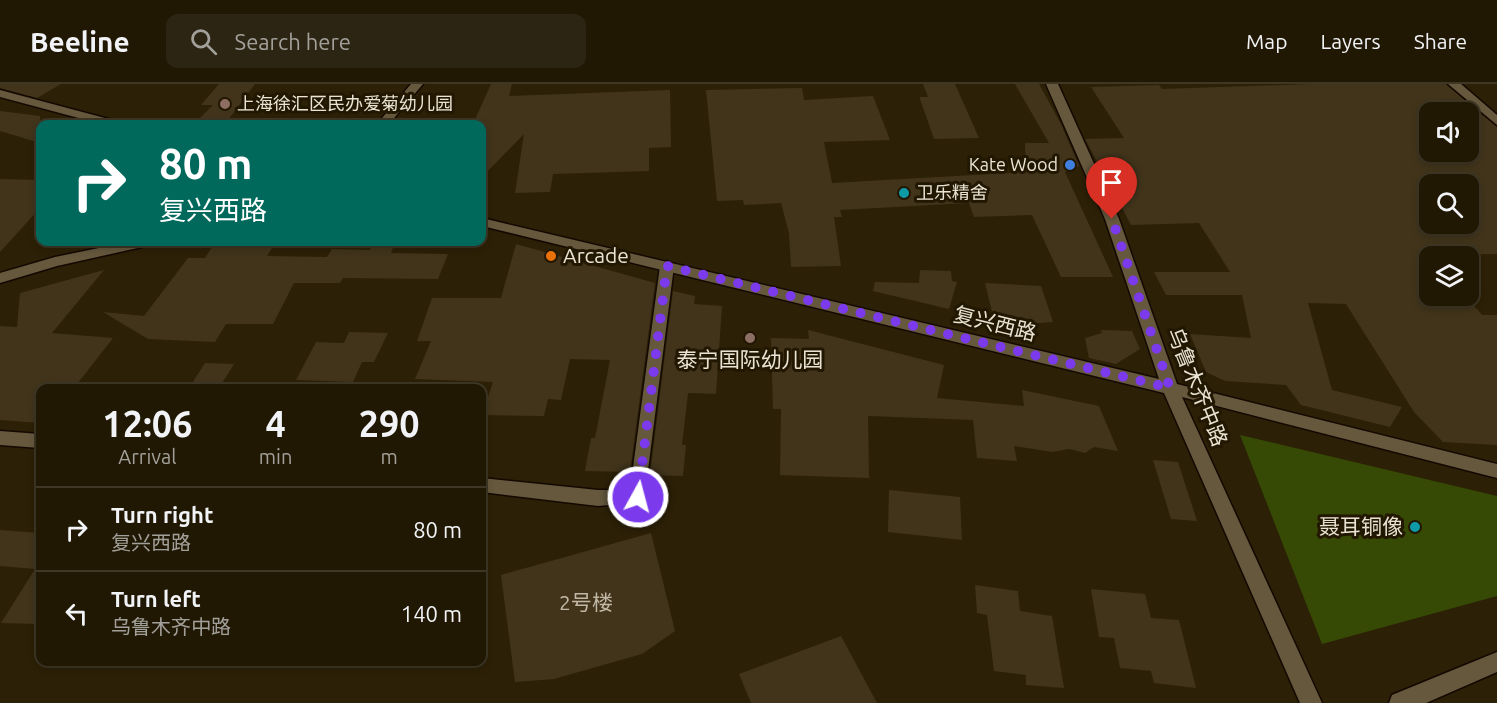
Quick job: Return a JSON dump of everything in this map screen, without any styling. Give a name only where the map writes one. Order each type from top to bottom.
[{"type":"street","points":[[386,120],[417,84]]},
{"type":"street","name":"乌鲁木齐中路","points":[[1052,84],[1112,219],[1170,388],[1311,703]]},
{"type":"street","points":[[1454,84],[1497,121]]},
{"type":"street","points":[[0,93],[98,120]]},
{"type":"street","name":"复兴西路","points":[[486,223],[1170,388],[1497,471]]},
{"type":"street","points":[[0,278],[55,262],[128,246]]},
{"type":"street","points":[[486,485],[598,498],[638,497],[667,266]]},
{"type":"street","points":[[0,438],[36,441]]},
{"type":"street","points":[[1400,703],[1497,662]]},
{"type":"green space","points":[[1240,435],[1497,496],[1497,596],[1322,644]]},
{"type":"building","points":[[0,84],[61,84],[37,98],[0,88]]},
{"type":"building","name":"上海徐汇区民办爱菊幼儿园","points":[[219,84],[255,84],[228,120],[198,120],[213,105],[201,105]]},
{"type":"building","points":[[491,84],[512,84],[509,96],[670,90],[671,147],[649,148],[649,171],[553,174],[550,192],[515,193],[524,134],[486,173],[486,120],[475,120]]},
{"type":"building","points":[[923,84],[955,84],[979,138],[934,139],[920,99],[920,97],[928,97]]},
{"type":"building","points":[[1015,84],[1039,84],[1061,124],[1079,166],[1065,172],[1113,277],[1061,277],[1032,215],[974,217],[969,203],[840,210],[842,217],[834,217],[841,266],[791,267],[789,233],[781,203],[744,205],[743,200],[717,201],[706,90],[802,88],[804,100],[873,96],[890,140],[824,142],[832,183],[1026,172],[1025,143],[1049,143]]},
{"type":"building","points":[[1311,84],[1446,84],[1467,102],[1419,102],[1419,162],[1479,162],[1479,112],[1497,127],[1497,254],[1479,254],[1479,246],[1419,246],[1419,306],[1474,306],[1482,315],[1497,315],[1497,445],[1443,442],[1414,412],[1346,304],[1308,303],[1332,390],[1402,407],[1390,427],[1301,405],[1286,385],[1225,381],[1206,372],[1190,334],[1251,338],[1242,295],[1166,295],[1154,272],[1230,272],[1199,223],[1131,225],[1085,139],[1124,138],[1091,87],[1159,85],[1162,89]]},
{"type":"building","points":[[0,111],[40,116],[40,120],[36,120],[36,142],[0,131]]},
{"type":"building","points":[[0,179],[36,180],[36,212],[0,252]]},
{"type":"building","points":[[516,244],[655,283],[630,472],[585,471],[591,438],[595,438],[610,360],[570,359],[561,400],[548,399],[544,416],[486,415],[486,403],[493,382],[415,379],[431,341],[417,341],[432,298],[501,298]]},
{"type":"building","points":[[212,246],[273,246],[267,256],[327,257],[332,249],[370,250],[372,246],[394,246],[391,253],[448,254],[438,279],[343,278],[340,283],[294,283],[273,324],[226,324],[215,342],[148,339],[103,312],[144,316],[188,258],[205,258]]},
{"type":"building","points":[[104,270],[52,333],[113,338],[77,384],[36,384],[36,423],[0,420],[0,326],[17,327],[20,293]]},
{"type":"building","points":[[920,270],[951,271],[952,281],[957,282],[949,309],[873,291],[875,282],[919,283]]},
{"type":"building","points":[[985,283],[1041,286],[1053,322],[1015,325],[994,320]]},
{"type":"building","points":[[673,291],[695,296],[694,304],[722,306],[716,394],[688,393],[682,445],[686,445],[683,476],[650,475]]},
{"type":"building","points":[[808,330],[944,365],[937,398],[1024,406],[1022,390],[1099,406],[1118,451],[1094,447],[1085,453],[1069,449],[1052,452],[1014,446],[1017,461],[977,458],[973,420],[868,416],[869,478],[780,475],[781,409],[773,409],[771,338],[809,339]]},
{"type":"building","points":[[1101,330],[1132,331],[1140,349],[1116,364],[1089,358],[1085,338],[1102,333]]},
{"type":"building","points":[[349,332],[388,333],[374,362],[362,362],[353,382],[296,380],[316,342],[344,343]]},
{"type":"building","points":[[205,363],[234,364],[222,384],[192,384]]},
{"type":"building","points":[[1153,460],[1178,462],[1197,521],[1171,519]]},
{"type":"building","points":[[889,490],[960,497],[962,540],[888,532]]},
{"type":"building","points":[[0,530],[36,533],[36,624],[1,623],[35,569],[0,566]]},
{"type":"building","points":[[651,533],[675,631],[642,654],[554,679],[515,682],[501,575]]},
{"type":"building","points":[[975,585],[1018,591],[1020,611],[1052,616],[1064,688],[1026,685],[1026,675],[994,671],[987,615],[977,613]]},
{"type":"building","points":[[1091,589],[1145,594],[1151,618],[1179,620],[1196,688],[1154,683],[1151,671],[1120,668],[1114,638],[1099,637]]},
{"type":"building","points":[[841,636],[877,703],[751,703],[739,674]]},
{"type":"place","name":"上海徐汇区民办爱菊幼儿园","points":[[225,104]]},
{"type":"place","name":"Kate Wood","points":[[1070,165]]},
{"type":"place","name":"卫乐精舍","points":[[904,193]]},
{"type":"place","name":"Arcade","points":[[551,256]]},
{"type":"place","name":"泰宁国际幼儿园","points":[[750,338]]},
{"type":"place","name":"聂耳铜像","points":[[1415,527]]},
{"type":"route","points":[[638,497],[667,266],[1170,388],[1112,219]]}]
